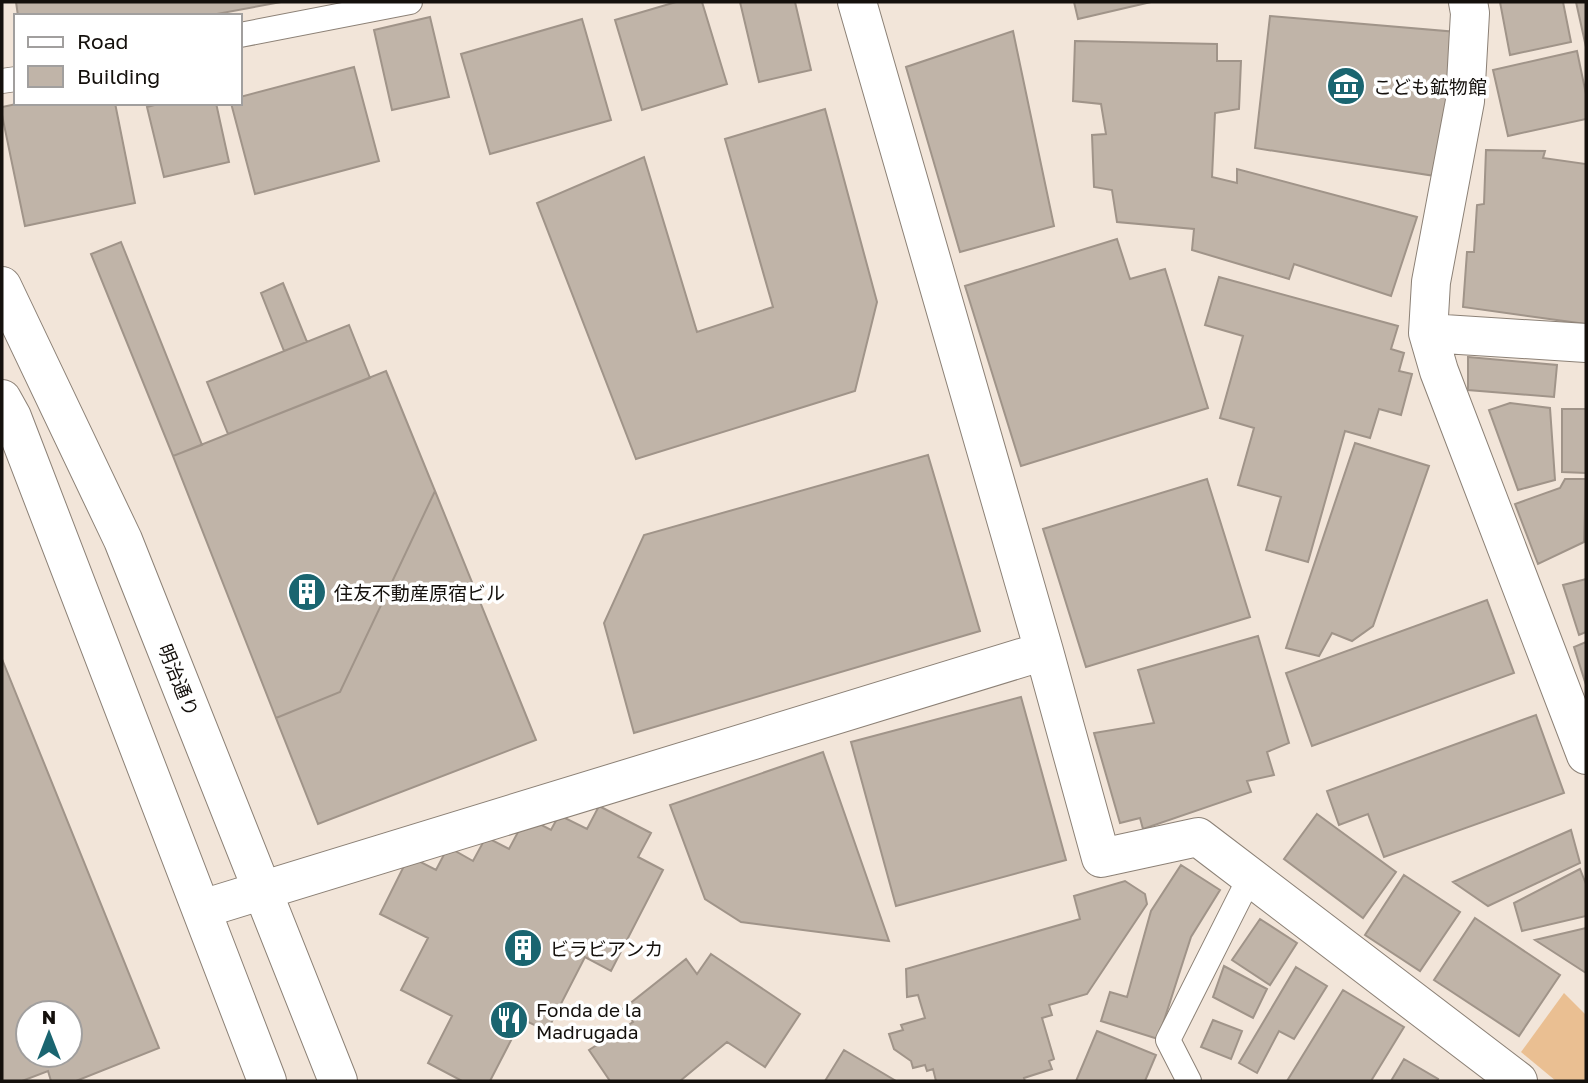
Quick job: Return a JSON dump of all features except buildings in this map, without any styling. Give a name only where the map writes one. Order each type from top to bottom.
[{"type":"street","points":[[857,2],[1101,858],[1198,837],[1518,1081]]},
{"type":"street","points":[[1468,2],[1470,13],[1465,102],[1455,164],[1439,228],[1431,282],[1428,333],[1439,371],[1586,755]]},
{"type":"street","name":"明治通り","points":[[2,286],[124,540],[338,1081]]},
{"type":"street","points":[[1428,333],[1586,343]]},
{"type":"street","points":[[5,413],[202,909],[267,1081]]},
{"type":"street","points":[[202,909],[1044,651]]},
{"type":"lane","points":[[242,35],[411,2]]},
{"type":"lane","points":[[1189,1081],[1168,1040],[1251,875]]},
{"type":"shaded area","points":[[1564,993],[1586,1015],[1586,1081],[1556,1081],[1521,1052]]},
{"type":"place","name":"こども鉱物館","points":[[1346,86]]},
{"type":"place","name":"住友不動産原宿ビル","points":[[307,592]]},
{"type":"place","name":"ビラビアンカ","points":[[523,948]]},
{"type":"place","name":"Fonda de la Madrugada","points":[[509,1020]]}]
